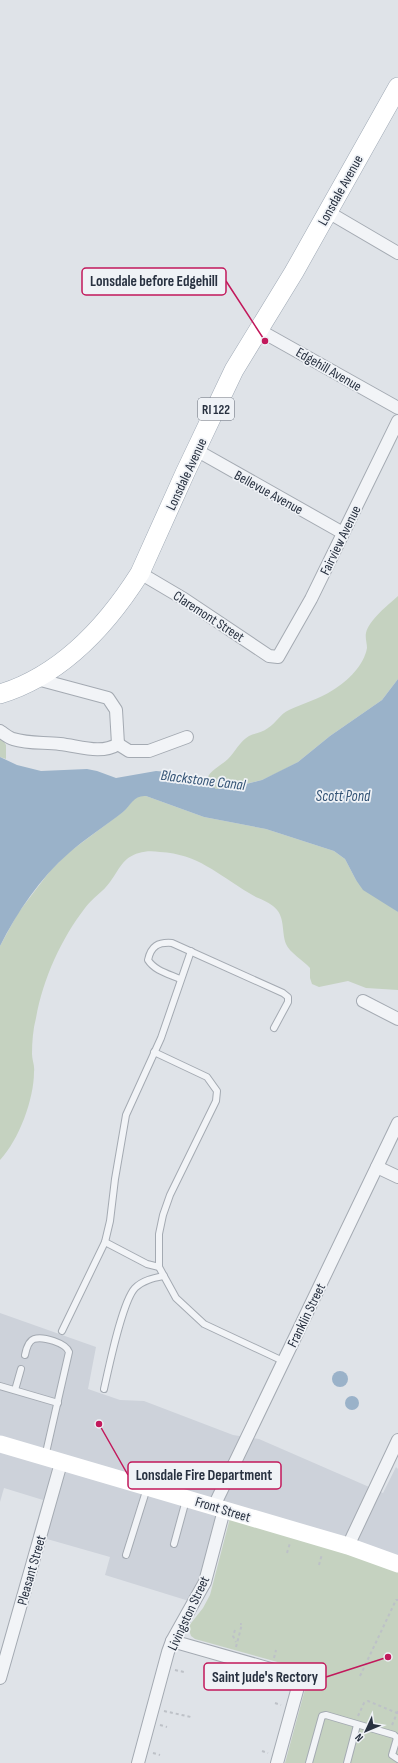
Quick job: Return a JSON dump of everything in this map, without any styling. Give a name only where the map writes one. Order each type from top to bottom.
[{"type":"main road","name":"Lonsdale Avenue","points":[[0,694],[19,688],[37,679],[73,655],[115,610],[140,573],[234,370],[328,212],[397,91]]},
{"type":"main road","name":"Front Street","points":[[0,1444],[348,1546],[398,1564]]},
{"type":"street","points":[[328,212],[398,253]]},
{"type":"street","name":"Edgehill Avenue","points":[[259,330],[398,408]]},
{"type":"street","name":"Fairview Avenue","points":[[278,657],[311,599],[398,421]]},
{"type":"street","name":"Bellevue Avenue","points":[[196,450],[343,533]]},
{"type":"street","name":"Claremont Street","points":[[140,573],[184,599],[269,656],[278,657]]},
{"type":"street","points":[[37,679],[108,698],[116,710],[118,744]]},
{"type":"street","points":[[0,731],[12,739],[36,743],[59,744],[91,749],[111,748],[118,744]]},
{"type":"street","points":[[118,744],[129,751],[149,751],[187,737]]},
{"type":"street","points":[[363,1001],[398,1019]]},
{"type":"street","name":"Franklin Street","points":[[219,1508],[283,1361],[398,1123]]},
{"type":"street","points":[[377,1167],[398,1177]]},
{"type":"street","points":[[348,1546],[398,1440]]},
{"type":"street","name":"Pleasant Street","points":[[1,1671],[61,1463]]},
{"type":"street","name":"Livingston Street","points":[[138,1763],[172,1641],[205,1582],[219,1508]]},
{"type":"street","points":[[172,1641],[289,1673],[295,1676],[298,1680],[277,1763]]},
{"type":"lane","points":[[180,979],[158,970],[151,964],[148,960],[155,946],[162,942],[172,943],[191,950],[283,993],[288,997],[288,1002],[274,1028]]},
{"type":"lane","points":[[62,1331],[105,1242],[110,1221],[118,1158],[126,1115],[160,1038],[191,950]]},
{"type":"lane","points":[[154,1052],[207,1077],[217,1091],[216,1101],[170,1195],[163,1215],[159,1234],[160,1266],[164,1276],[176,1298],[204,1324],[283,1361]]},
{"type":"lane","points":[[105,1242],[147,1264],[160,1266]]},
{"type":"lane","points":[[104,1389],[122,1316],[130,1295],[141,1283],[164,1276]]},
{"type":"lane","points":[[25,1355],[30,1343],[34,1339],[43,1339],[68,1348],[68,1357],[58,1403],[44,1458]]},
{"type":"lane","points":[[15,1390],[21,1369]]},
{"type":"lane","points":[[0,1386],[58,1403]]},
{"type":"lane","points":[[126,1555],[147,1488]]},
{"type":"lane","points":[[174,1544],[187,1498]]},
{"type":"lane","points":[[309,1763],[322,1716],[326,1715],[394,1735],[397,1738],[389,1763]]},
{"type":"lane","points":[[347,1763],[357,1725]]},
{"type":"lane","points":[[392,1755],[398,1759]]},
{"type":"path","points":[[287,1553],[291,1538]]},
{"type":"path","points":[[319,1565],[324,1549]]},
{"type":"path","points":[[360,1676],[396,1600],[398,1600]]},
{"type":"path","points":[[233,1658],[242,1624],[240,1624]]},
{"type":"path","points":[[235,1630],[234,1636],[237,1643]]},
{"type":"path","points":[[357,1725],[358,1714],[361,1707],[368,1701],[398,1712],[389,1733]]},
{"type":"path","points":[[161,1710],[190,1719]]},
{"type":"path","points":[[157,1724],[167,1727]]},
{"type":"path","points":[[150,1752],[160,1755]]},
{"type":"shaded area","points":[[0,1313],[96,1347],[88,1389],[120,1400],[144,1401],[233,1435],[259,1439],[383,1493],[396,1467],[398,1469],[398,1560],[228,1511],[204,1586],[185,1636],[189,1601],[105,1575],[110,1557],[33,1535],[43,1500],[4,1488],[0,1502]]},
{"type":"green space","points":[[398,596],[398,679],[382,700],[330,736],[298,762],[279,772],[262,780],[223,789],[216,789],[206,783],[209,775],[228,759],[246,738],[266,730],[286,712],[328,693],[350,677],[363,660],[367,648],[366,633],[368,628],[379,613]]},
{"type":"green space","points":[[0,735],[6,745],[6,759],[0,757]]},
{"type":"green space","points":[[140,795],[204,817],[266,829],[334,851],[345,859],[356,880],[398,912],[398,990],[366,988],[348,981],[319,987],[312,984],[310,978],[310,968],[293,953],[286,944],[280,914],[270,904],[252,895],[207,866],[196,861],[173,854],[152,851],[141,852],[129,858],[122,864],[107,886],[85,908],[68,933],[54,960],[43,989],[34,1027],[32,1056],[34,1070],[28,1106],[24,1119],[13,1142],[0,1160],[0,946],[18,913],[50,871],[68,853],[124,811],[135,798]]},
{"type":"green space","points":[[230,1518],[398,1571],[398,1763],[285,1763],[310,1671],[195,1639],[191,1636],[188,1627],[203,1608],[210,1595]]},
{"type":"water","name":"Scott Pond","points":[[398,679],[398,912],[363,890],[345,859],[334,851],[266,829],[204,817],[146,796],[142,796],[138,797],[123,812],[75,848],[48,873],[22,908],[0,946],[0,757],[17,765],[41,771],[87,769],[116,778],[156,771],[168,772],[204,780],[216,789],[234,787],[262,780],[298,762],[330,736],[382,700]]},
{"type":"water","points":[[340,1371],[347,1376],[348,1379],[343,1386],[340,1387],[333,1382],[332,1379],[337,1372]]},
{"type":"water","points":[[352,1396],[357,1398],[359,1403],[357,1408],[352,1410],[347,1408],[345,1403],[347,1398]]},
{"type":"place","name":"Lonsdale before Edgehill","points":[[265,341]]},
{"type":"place","name":"Lonsdale Fire Department","points":[[99,1424]]},
{"type":"place","name":"Saint Jude's Rectory","points":[[388,1657]]},
{"type":"water label","name":"Blackstone Canal","points":[[203,780]]}]
